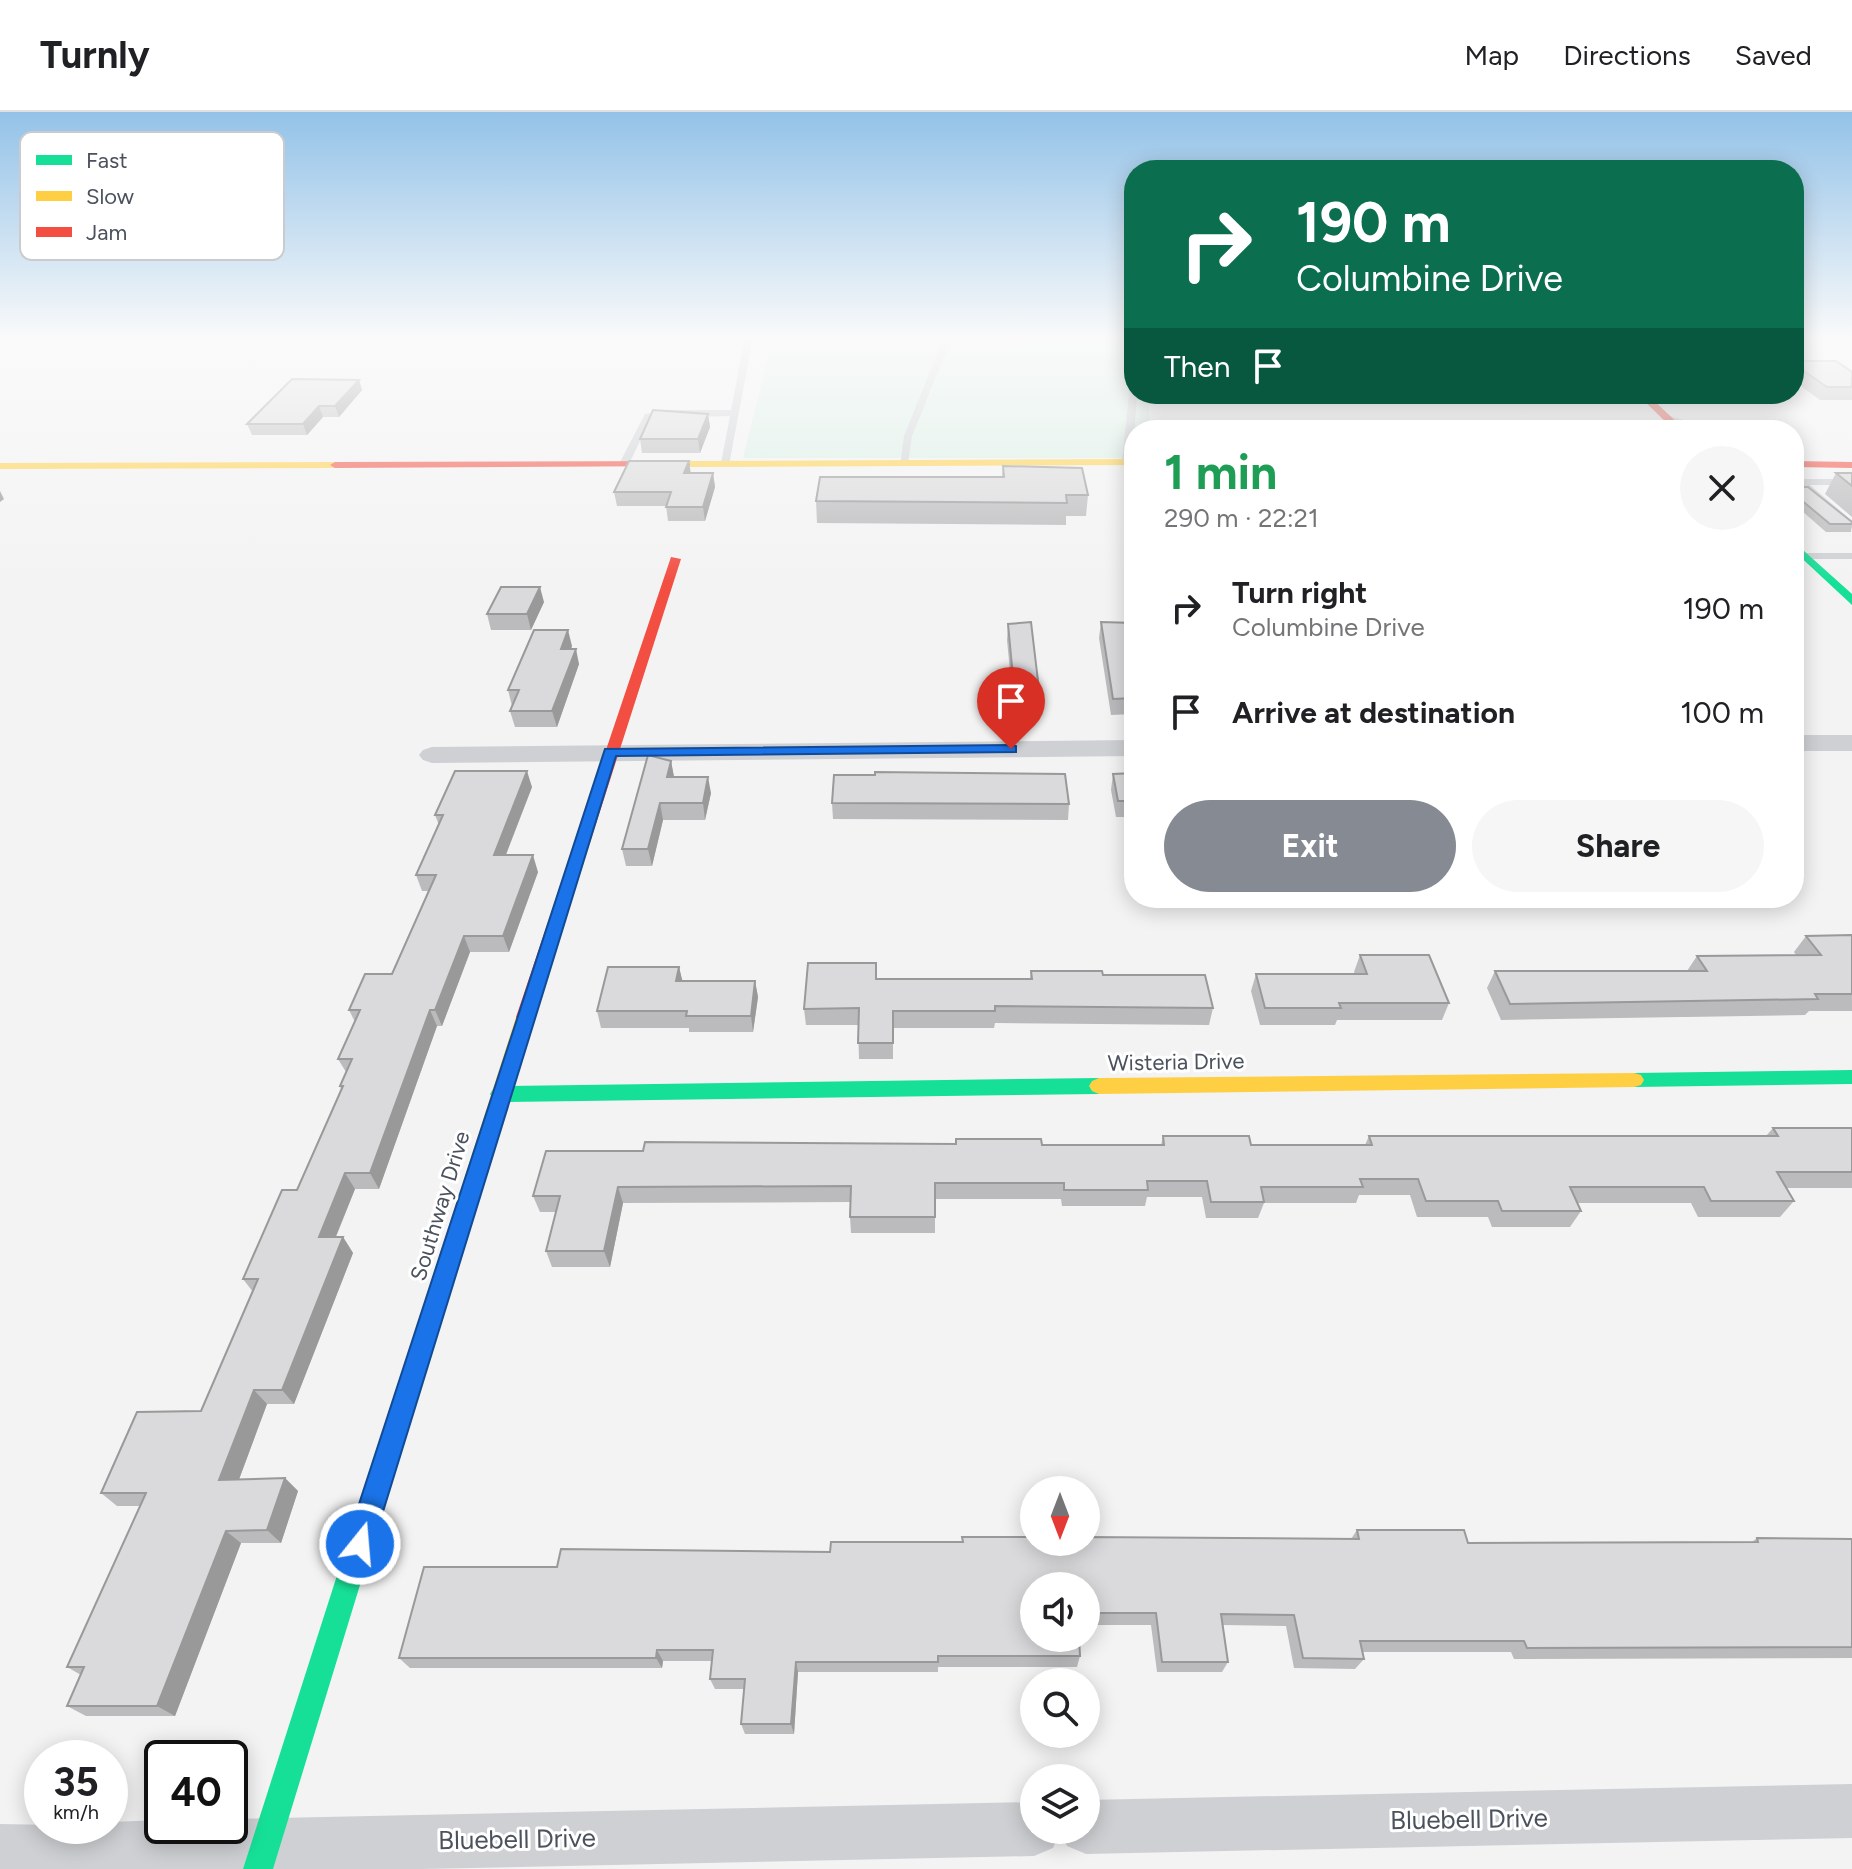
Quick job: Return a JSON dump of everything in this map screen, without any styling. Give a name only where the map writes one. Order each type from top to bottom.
[{"type":"street","points":[[0,466],[1124,462]]},
{"type":"street","points":[[1804,473],[1822,465],[1852,465]]},
{"type":"street","points":[[1804,555],[1852,601]]},
{"type":"street","name":"Southway Drive","points":[[262,1857],[500,1094],[675,559]]},
{"type":"street","points":[[1804,743],[1852,743]]},
{"type":"street","points":[[432,755],[1124,748]]},
{"type":"street","name":"Wisteria Drive","points":[[500,1094],[1852,1077]]},
{"type":"street","name":"Bluebell Drive","points":[[1100,1827],[1852,1811]]},
{"type":"street","name":"Bluebell Drive","points":[[0,1851],[262,1857],[1020,1830]]},
{"type":"lane","points":[[624,464],[647,419]]},
{"type":"lane","points":[[726,463],[734,419]]},
{"type":"lane","points":[[903,464],[915,419]]},
{"type":"lane","points":[[1804,457],[1822,465]]},
{"type":"lane","points":[[1804,477],[1852,482]]},
{"type":"lane","points":[[1804,483],[1852,526]]},
{"type":"lane","points":[[1804,551],[1852,556]]},
{"type":"green space","points":[[753,419],[1149,419],[1124,420],[1124,458],[743,458]]},
{"type":"building","points":[[252,419],[307,419],[303,424],[247,424]]},
{"type":"building","points":[[649,419],[706,419],[698,439],[640,439]]},
{"type":"building","points":[[629,461],[689,461],[684,473],[713,473],[703,507],[666,507],[671,492],[614,492]]},
{"type":"building","points":[[1003,466],[1082,468],[1088,495],[1066,495],[1067,503],[816,501],[820,477],[1004,477]]},
{"type":"building","points":[[1836,473],[1852,473],[1852,486]]},
{"type":"building","points":[[1804,487],[1852,522],[1830,524],[1804,502]]},
{"type":"building","points":[[501,587],[540,587],[527,614],[487,614]]},
{"type":"building","points":[[1031,622],[1040,698],[1015,698],[1008,624]]},
{"type":"building","points":[[1101,622],[1124,623],[1124,698],[1113,699]]},
{"type":"building","points":[[534,630],[568,630],[561,649],[576,649],[552,711],[510,711],[519,690],[508,690]]},
{"type":"building","points":[[648,755],[671,761],[667,777],[708,777],[703,803],[660,803],[648,849],[622,849]]},
{"type":"building","points":[[455,771],[527,771],[494,855],[533,855],[503,936],[464,936],[435,1010],[430,1010],[370,1173],[345,1173],[319,1237],[343,1237],[282,1390],[254,1390],[219,1480],[285,1478],[267,1530],[226,1531],[157,1706],[67,1706],[84,1667],[67,1667],[146,1493],[101,1493],[137,1412],[201,1411],[258,1279],[243,1279],[282,1190],[297,1190],[343,1086],[340,1086],[352,1059],[338,1059],[360,1010],[349,1010],[365,974],[392,974],[436,875],[416,875],[443,815],[435,815]]},
{"type":"building","points":[[875,772],[1065,774],[1069,804],[832,803],[834,775],[875,775]]},
{"type":"building","points":[[1124,773],[1124,801],[1118,801],[1113,774]]},
{"type":"building","points":[[1852,935],[1852,994],[1815,994],[1818,999],[1510,1004],[1495,971],[1707,971],[1697,956],[1821,955],[1806,936]]},
{"type":"building","points":[[1360,955],[1429,955],[1449,1003],[1339,1003],[1341,1008],[1265,1008],[1256,974],[1367,974]]},
{"type":"building","points":[[808,963],[876,963],[876,979],[1032,979],[1031,971],[1205,975],[1213,1008],[995,1006],[995,1011],[893,1011],[893,1043],[858,1043],[859,1008],[804,1009]]},
{"type":"building","points":[[608,967],[679,967],[676,981],[755,981],[751,1016],[686,1016],[687,1011],[597,1011]]},
{"type":"building","points":[[1773,1128],[1852,1128],[1852,1172],[1777,1172],[1794,1201],[1711,1201],[1704,1187],[1570,1187],[1581,1211],[1502,1211],[1498,1201],[1426,1201],[1418,1179],[1360,1179],[1363,1187],[1261,1187],[1264,1202],[1211,1202],[1207,1181],[1147,1181],[1148,1190],[1064,1190],[1064,1183],[935,1183],[935,1217],[850,1217],[851,1186],[618,1187],[604,1251],[546,1251],[560,1196],[533,1196],[546,1151],[643,1151],[645,1142],[956,1144],[956,1139],[1041,1139],[1042,1145],[1164,1145],[1163,1136],[1249,1136],[1251,1145],[1372,1145],[1369,1136],[1778,1136]]},
{"type":"building","points":[[1357,1530],[1464,1530],[1468,1543],[1852,1539],[1852,1647],[1527,1648],[1524,1641],[1360,1641],[1364,1659],[1303,1658],[1294,1615],[1221,1614],[1228,1662],[1162,1662],[1156,1613],[1100,1613],[1100,1572],[1020,1572],[1020,1652],[1080,1652],[1080,1656],[938,1656],[938,1662],[796,1662],[791,1724],[741,1724],[745,1679],[710,1679],[713,1650],[657,1650],[656,1658],[399,1658],[424,1567],[557,1567],[561,1549],[830,1552],[831,1542],[963,1542],[962,1537],[1020,1537],[1020,1556],[1100,1556],[1100,1537],[1359,1539]]},
{"type":"traffic: fast","points":[[1804,555],[1852,601]]},
{"type":"traffic: fast","points":[[1634,1080],[1852,1077]]},
{"type":"traffic: fast","points":[[500,1094],[1099,1086]]},
{"type":"traffic: fast","points":[[258,1869],[393,1438]]},
{"type":"traffic: slow","points":[[685,464],[1124,462]]},
{"type":"traffic: slow","points":[[0,466],[335,465]]},
{"type":"traffic: slow","points":[[393,1438],[525,1017]]},
{"type":"traffic: slow","points":[[1099,1086],[1634,1080]]},
{"type":"traffic: jam","points":[[335,465],[685,464]]},
{"type":"traffic: jam","points":[[1804,464],[1852,465]]},
{"type":"traffic: jam","points":[[525,1017],[675,559]]},
{"type":"route","points":[[360,1544],[610,752],[1011,749]]}]
